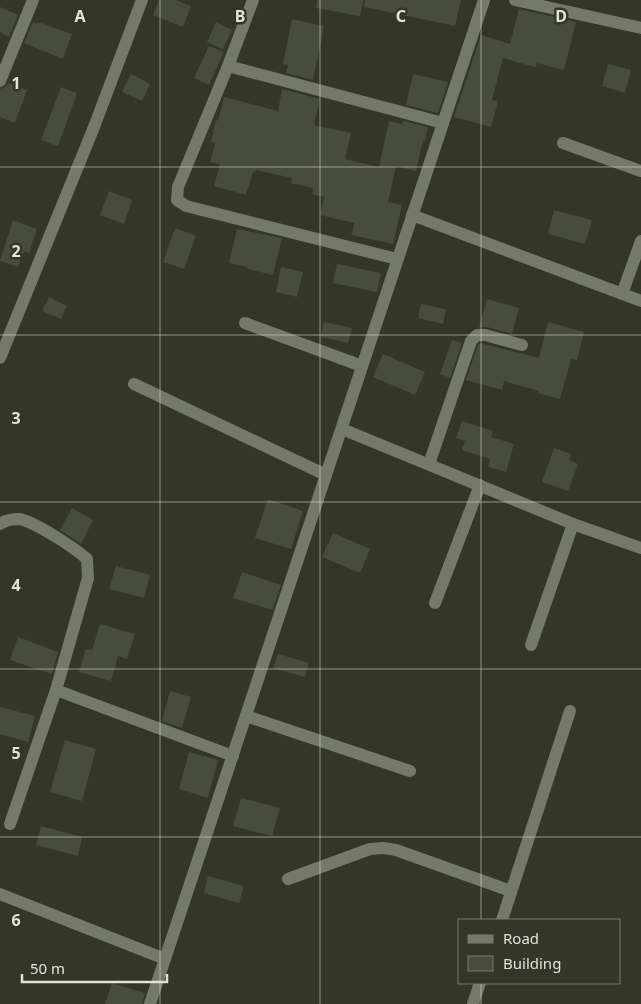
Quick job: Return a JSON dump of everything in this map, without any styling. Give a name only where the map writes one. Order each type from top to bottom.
[{"type":"street","points":[[0,81],[33,0]]},
{"type":"street","points":[[0,358],[94,127],[142,0]]},
{"type":"street","points":[[253,0],[178,187],[177,200],[186,206],[397,259]]},
{"type":"street","points":[[150,1004],[484,0]]},
{"type":"street","points":[[515,0],[641,28]]},
{"type":"street","points":[[228,66],[443,123]]},
{"type":"street","points":[[563,143],[641,171]]},
{"type":"street","points":[[412,215],[641,301]]},
{"type":"street","points":[[622,294],[641,241]]},
{"type":"street","points":[[245,323],[362,366]]},
{"type":"street","points":[[429,464],[471,341],[478,335],[485,335],[522,345]]},
{"type":"street","points":[[134,384],[326,475]]},
{"type":"street","points":[[342,429],[573,524],[641,548]]},
{"type":"street","points":[[434,603],[480,485]]},
{"type":"street","points":[[0,524],[6,520],[20,520],[31,524],[78,550],[87,559],[88,578],[56,690],[10,824]]},
{"type":"street","points":[[531,645],[573,524]]},
{"type":"street","points":[[56,690],[233,756]]},
{"type":"street","points":[[502,919],[570,710]]},
{"type":"street","points":[[246,716],[410,771]]},
{"type":"street","points":[[288,879],[370,849],[383,848],[396,850],[511,891]]},
{"type":"street","points":[[0,894],[166,959]]},
{"type":"street","points":[[473,1004],[480,984]]},
{"type":"building","points":[[159,0],[176,0],[191,6],[183,27],[153,15]]},
{"type":"building","points":[[317,0],[363,0],[360,16],[316,8]]},
{"type":"building","points":[[365,0],[461,0],[455,26],[364,7]]},
{"type":"building","points":[[0,7],[18,15],[9,37],[0,32]]},
{"type":"building","points":[[519,9],[576,22],[564,70],[537,63],[535,67],[503,58],[492,100],[498,101],[491,127],[454,117],[481,35],[510,44]]},
{"type":"building","points":[[292,19],[324,26],[313,80],[286,73],[288,65],[283,64]]},
{"type":"building","points":[[33,22],[72,34],[63,59],[24,43]]},
{"type":"building","points":[[216,22],[232,30],[223,49],[207,42]]},
{"type":"building","points":[[209,46],[224,52],[209,85],[194,78]]},
{"type":"building","points":[[608,64],[631,70],[625,93],[602,86]]},
{"type":"building","points":[[131,74],[150,84],[142,101],[122,92]]},
{"type":"building","points":[[413,74],[448,82],[438,113],[406,105]]},
{"type":"building","points":[[8,83],[27,90],[15,123],[0,117],[0,89]]},
{"type":"building","points":[[61,87],[77,93],[58,146],[41,140]]},
{"type":"building","points":[[282,89],[320,99],[314,125],[351,133],[345,159],[379,167],[389,121],[402,124],[403,121],[428,127],[416,171],[396,166],[388,202],[402,205],[393,244],[352,235],[354,223],[320,215],[324,197],[312,194],[313,188],[291,183],[292,178],[256,170],[255,173],[253,172],[246,195],[214,186],[220,164],[210,162],[215,143],[211,142],[224,97],[278,111]]},
{"type":"building","points":[[109,191],[132,200],[124,224],[100,215]]},
{"type":"building","points":[[554,210],[592,220],[585,244],[548,234]]},
{"type":"building","points":[[13,220],[37,229],[29,253],[24,251],[18,267],[0,261]]},
{"type":"building","points":[[175,228],[196,236],[184,269],[163,262]]},
{"type":"building","points":[[237,229],[282,238],[273,275],[229,263]]},
{"type":"building","points":[[337,264],[381,273],[377,292],[333,283]]},
{"type":"building","points":[[281,267],[303,272],[297,297],[276,292]]},
{"type":"building","points":[[49,297],[67,306],[61,319],[42,311]]},
{"type":"building","points":[[487,299],[519,308],[512,334],[487,327],[479,327]]},
{"type":"building","points":[[421,304],[446,309],[443,324],[418,318]]},
{"type":"building","points":[[324,322],[352,328],[348,343],[321,337]]},
{"type":"building","points":[[548,322],[584,332],[577,360],[571,359],[560,399],[504,381],[502,390],[466,380],[480,343],[539,358]]},
{"type":"building","points":[[452,340],[462,343],[450,378],[440,374]]},
{"type":"building","points":[[383,354],[425,372],[415,395],[373,377]]},
{"type":"building","points":[[462,421],[493,431],[491,437],[514,444],[506,472],[488,467],[490,459],[462,450],[465,441],[456,438]]},
{"type":"building","points":[[554,448],[571,454],[569,460],[578,464],[568,491],[542,482]]},
{"type":"building","points":[[268,499],[303,511],[291,549],[255,538]]},
{"type":"building","points":[[72,508],[93,520],[81,544],[60,530]]},
{"type":"building","points":[[333,533],[370,549],[360,573],[322,557]]},
{"type":"building","points":[[116,566],[150,575],[144,598],[109,589]]},
{"type":"building","points":[[242,572],[281,585],[272,610],[233,598]]},
{"type":"building","points":[[100,624],[135,634],[127,659],[118,656],[111,681],[79,672],[86,649],[92,650]]},
{"type":"building","points":[[18,637],[58,652],[52,674],[10,660]]},
{"type":"building","points":[[278,654],[309,663],[305,677],[273,668]]},
{"type":"building","points":[[170,691],[191,697],[182,728],[162,721]]},
{"type":"building","points":[[0,707],[35,716],[28,742],[0,734]]},
{"type":"building","points":[[65,740],[96,749],[82,801],[50,792]]},
{"type":"building","points":[[189,752],[218,760],[208,798],[179,789]]},
{"type":"building","points":[[241,798],[280,808],[272,836],[233,826]]},
{"type":"building","points":[[41,826],[82,837],[78,856],[36,845]]},
{"type":"building","points":[[208,876],[244,886],[239,903],[204,893]]},
{"type":"building","points":[[112,983],[145,993],[142,1004],[105,1004]]}]
